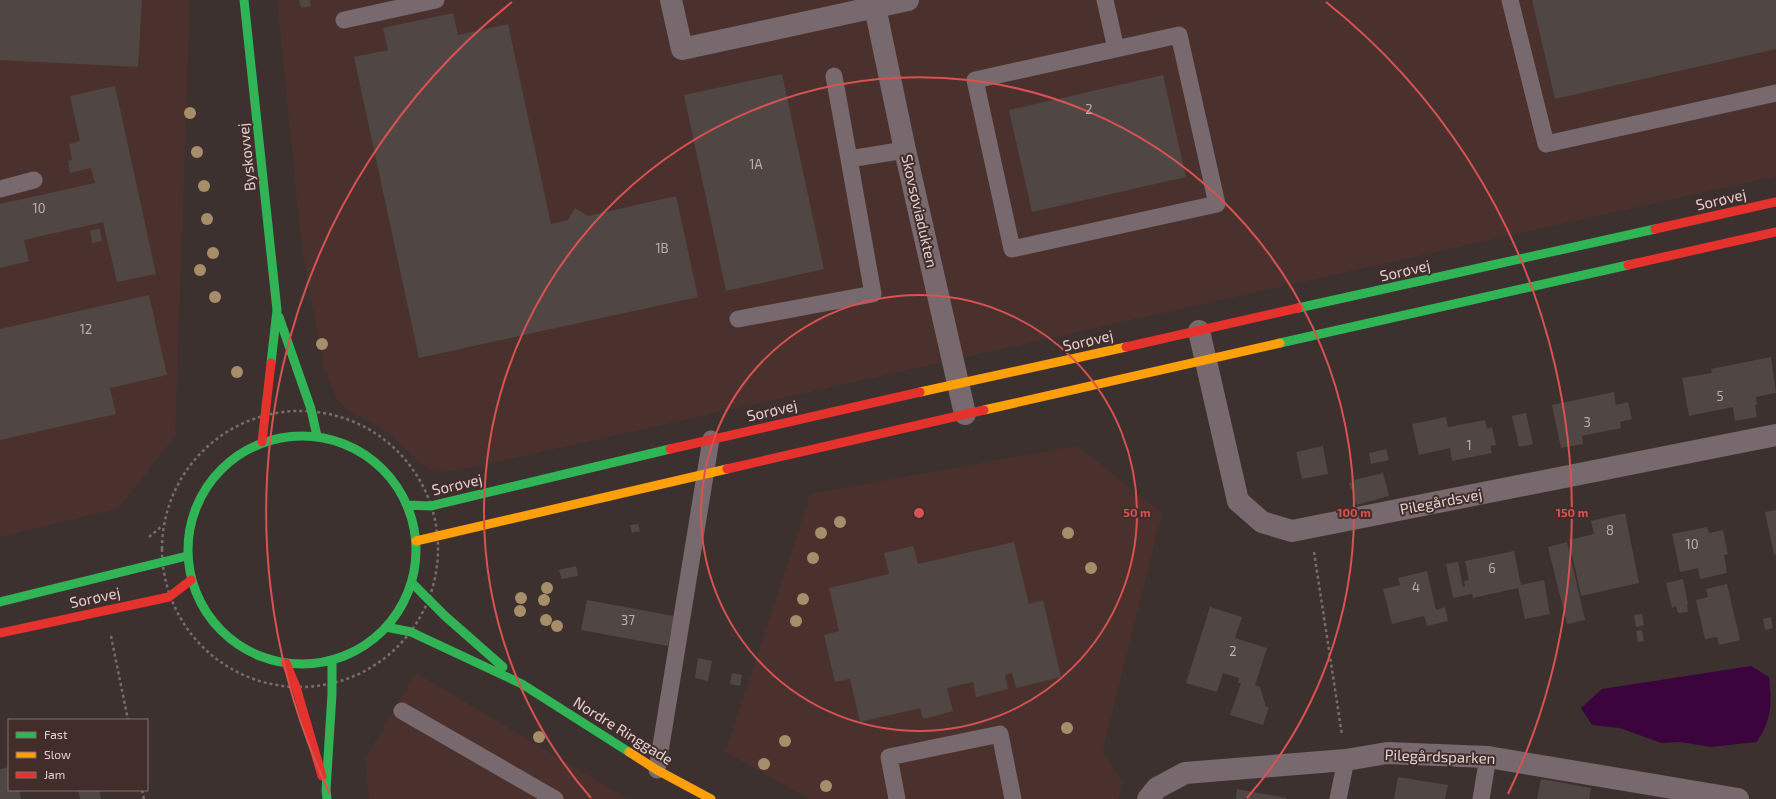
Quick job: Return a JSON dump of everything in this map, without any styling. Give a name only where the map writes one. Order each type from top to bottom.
[{"type":"street","name":"Byskovvej","points":[[244,0],[277,310],[262,442]]},
{"type":"street","points":[[671,0],[682,49],[908,0]]},
{"type":"street","name":"Skovsøviadukten","points":[[875,7],[905,150],[965,414]]},
{"type":"street","name":"Sorøvej","points":[[407,505],[432,506],[711,439],[1776,202]]},
{"type":"street","points":[[416,541],[705,473],[1776,232]]},
{"type":"street","name":"Byskovvej","points":[[277,310],[311,409],[317,436]]},
{"type":"street","name":"Pilegårdsvej","points":[[1199,331],[1238,501],[1262,522],[1292,531],[1776,435]]},
{"type":"street","points":[[289,436],[317,436],[346,444],[371,458],[392,479],[407,505],[416,541],[416,562],[412,583],[402,606],[386,627],[370,641],[352,653],[332,660],[310,664],[286,663],[261,657],[237,644],[222,631],[201,605],[191,580],[187,556],[189,527],[198,499],[214,475],[236,455],[262,442],[289,436]]},
{"type":"street","name":"Sorøvej","points":[[0,602],[187,556]]},
{"type":"street","name":"Sorøvej","points":[[0,633],[169,597],[191,580]]},
{"type":"street","name":"Nordre Ringgade","points":[[412,583],[445,616],[522,684]]},
{"type":"street","name":"Nordre Ringgade","points":[[386,627],[411,632],[522,684],[658,770],[711,799]]},
{"type":"street","points":[[326,795],[332,660]]},
{"type":"street","points":[[286,663],[296,687],[326,795]]},
{"type":"street","name":"Pilegårdsparken","points":[[1148,799],[1156,788],[1185,773],[1346,760],[1387,753],[1488,756],[1738,799]]},
{"type":"lane","points":[[344,20],[436,0]]},
{"type":"lane","points":[[1105,0],[1116,49]]},
{"type":"lane","points":[[1510,0],[1546,144],[1776,93]]},
{"type":"lane","points":[[1180,35],[1217,204],[1012,249],[975,80],[1116,49],[1180,35]]},
{"type":"lane","points":[[738,319],[873,294],[834,76]]},
{"type":"lane","points":[[849,159],[905,150]]},
{"type":"lane","points":[[0,189],[34,180]]},
{"type":"lane","points":[[658,770],[711,439]]},
{"type":"lane","points":[[402,711],[555,799]]},
{"type":"lane","points":[[897,799],[889,757],[1000,734],[1014,799]]},
{"type":"lane","points":[[1481,799],[1488,756]]},
{"type":"lane","points":[[1338,799],[1346,760]]},
{"type":"path","points":[[311,409],[350,420],[377,434],[400,454],[419,478],[432,506],[438,536],[437,568],[429,599],[411,632],[394,650],[375,665],[354,676],[332,684],[313,687],[296,687],[261,682],[230,669],[203,648],[182,622],[169,597],[161,562],[163,526],[172,496],[187,468],[208,444],[235,427],[266,415],[311,409]]},
{"type":"path","points":[[1310,528],[1346,760]]},
{"type":"path","points":[[111,635],[128,719]]},
{"type":"shaded area","points":[[0,0],[190,0],[175,436],[119,508],[0,537]]},
{"type":"shaded area","points":[[277,0],[1776,0],[1776,176],[460,470],[445,471],[431,469],[420,463],[388,433],[345,408],[337,399],[324,367],[308,285],[300,231]]},
{"type":"shaded area","points":[[1077,446],[1162,513],[1103,750],[1122,782],[1118,799],[809,799],[726,752],[810,494]]},
{"type":"shaded area","points":[[1751,666],[1769,677],[1770,687],[1770,711],[1766,726],[1757,742],[1711,747],[1680,742],[1661,743],[1620,728],[1592,725],[1581,708],[1602,689]]},
{"type":"shaded area","points":[[416,673],[628,799],[369,799],[365,759]]},
{"type":"building","points":[[0,0],[142,0],[138,67],[0,60]]},
{"type":"building","points":[[299,0],[310,0],[311,6],[301,8]]},
{"type":"building","points":[[1532,0],[1776,0],[1776,49],[1555,99]]},
{"type":"building","points":[[453,13],[458,35],[508,24],[551,224],[568,220],[575,208],[588,216],[676,196],[698,297],[419,358],[354,57],[388,50],[383,28]]},
{"type":"building","points":[[782,74],[824,269],[726,291],[684,95]]},
{"type":"building","points":[[1163,75],[1186,177],[1032,212],[1009,110]]},
{"type":"building","points":[[115,86],[156,274],[117,282],[103,222],[24,240],[29,261],[0,268],[0,204],[95,183],[91,168],[70,173],[68,161],[72,160],[69,144],[80,141],[70,96]]},
{"type":"building","points":[[100,229],[102,241],[92,243],[90,230]]},
{"type":"building","points":[[149,295],[167,375],[110,388],[116,414],[0,440],[0,329]]},
{"type":"building","points":[[1771,357],[1776,393],[1756,397],[1757,405],[1755,405],[1757,417],[1735,421],[1733,407],[1689,416],[1682,378],[1712,373],[1711,369]]},
{"type":"building","points":[[1614,392],[1616,405],[1628,402],[1632,419],[1620,422],[1621,428],[1582,436],[1583,444],[1561,448],[1552,405]]},
{"type":"building","points":[[1526,413],[1533,444],[1519,447],[1512,416]]},
{"type":"building","points":[[1446,417],[1448,427],[1485,420],[1487,429],[1492,427],[1496,445],[1490,446],[1492,453],[1452,461],[1450,448],[1419,455],[1412,424]]},
{"type":"building","points":[[1323,446],[1328,474],[1302,479],[1296,452]]},
{"type":"building","points":[[1386,449],[1389,460],[1371,464],[1369,453]]},
{"type":"building","points":[[1383,473],[1389,496],[1356,505],[1352,490],[1356,487],[1351,489],[1349,483],[1354,482],[1354,480]]},
{"type":"building","points":[[1776,510],[1776,554],[1774,555],[1765,512]]},
{"type":"building","points":[[1625,513],[1639,583],[1581,596],[1569,540],[1594,534],[1591,521]]},
{"type":"building","points":[[638,524],[640,531],[632,533],[630,525]]},
{"type":"building","points":[[1707,527],[1709,533],[1723,530],[1728,554],[1724,555],[1727,573],[1700,579],[1698,568],[1680,572],[1672,534]]},
{"type":"building","points":[[1014,542],[1029,604],[1043,600],[1061,677],[1016,688],[1012,673],[1005,675],[1008,689],[976,697],[973,682],[947,688],[953,711],[923,719],[920,708],[860,722],[850,679],[835,682],[824,635],[839,631],[829,588],[889,574],[884,553],[913,546],[918,564]]},
{"type":"building","points":[[1567,542],[1585,620],[1567,624],[1548,547]]},
{"type":"building","points":[[1514,551],[1521,585],[1544,580],[1550,614],[1525,619],[1518,588],[1473,598],[1472,594],[1453,598],[1446,564],[1458,562],[1463,587],[1465,586],[1464,581],[1469,580],[1465,561]]},
{"type":"building","points":[[576,566],[578,576],[562,579],[559,570]]},
{"type":"building","points":[[1427,571],[1436,610],[1445,607],[1448,621],[1427,626],[1424,616],[1392,624],[1383,589],[1400,585],[1398,578]]},
{"type":"building","points":[[1683,579],[1688,612],[1678,613],[1676,606],[1672,608],[1666,583]]},
{"type":"building","points":[[1727,584],[1740,640],[1719,645],[1717,637],[1705,639],[1696,600],[1708,597],[1706,589]]},
{"type":"building","points":[[587,600],[674,616],[668,646],[581,630]]},
{"type":"building","points":[[1210,607],[1242,617],[1235,638],[1267,648],[1255,685],[1260,687],[1266,707],[1269,707],[1263,725],[1230,715],[1241,683],[1238,683],[1239,678],[1223,673],[1217,692],[1186,683]]},
{"type":"building","points":[[1642,614],[1644,625],[1636,627],[1634,615]]},
{"type":"building","points":[[1771,617],[1773,628],[1765,630],[1763,619]]},
{"type":"building","points":[[1642,630],[1644,641],[1638,642],[1636,631]]},
{"type":"building","points":[[698,658],[712,661],[708,681],[695,678]]},
{"type":"building","points":[[732,673],[742,675],[740,686],[730,684]]},
{"type":"building","points":[[8,767],[8,791],[19,791],[21,799],[0,799],[0,769]]},
{"type":"building","points":[[1398,777],[1448,785],[1445,799],[1394,799]]},
{"type":"building","points":[[1541,779],[1591,788],[1589,799],[1537,799]]},
{"type":"building","points":[[1237,789],[1286,798],[1286,799],[1236,799]]},
{"type":"building","points":[[78,791],[99,791],[101,799],[80,799]]},
{"type":"traffic: fast","points":[[244,0],[277,310],[271,363]]},
{"type":"traffic: fast","points":[[1298,308],[1655,229]]},
{"type":"traffic: fast","points":[[1280,343],[1628,265]]},
{"type":"traffic: fast","points":[[279,317],[311,409],[317,436]]},
{"type":"traffic: fast","points":[[291,436],[313,436],[346,444],[365,455],[383,469],[397,487],[408,506],[416,539],[416,550],[414,572],[408,594],[397,613],[383,631],[365,645],[346,656],[313,664],[291,664],[258,656],[239,645],[221,631],[207,613],[196,594],[188,561],[188,539],[196,506],[207,487],[221,469],[239,455],[258,444],[291,436]]},
{"type":"traffic: fast","points":[[407,505],[431,506],[670,449]]},
{"type":"traffic: fast","points":[[0,602],[187,556]]},
{"type":"traffic: fast","points":[[412,583],[445,616],[503,667]]},
{"type":"traffic: fast","points":[[386,627],[411,632],[522,684],[629,752]]},
{"type":"traffic: fast","points":[[327,799],[326,790],[332,694],[332,660]]},
{"type":"traffic: slow","points":[[984,410],[1280,343]]},
{"type":"traffic: slow","points":[[920,392],[1126,347]]},
{"type":"traffic: slow","points":[[416,541],[727,469]]},
{"type":"traffic: slow","points":[[629,752],[657,770],[711,799]]},
{"type":"traffic: jam","points":[[1655,229],[1776,202]]},
{"type":"traffic: jam","points":[[1628,265],[1776,232]]},
{"type":"traffic: jam","points":[[1126,347],[1298,308]]},
{"type":"traffic: jam","points":[[262,442],[271,363]]},
{"type":"traffic: jam","points":[[670,449],[920,392]]},
{"type":"traffic: jam","points":[[727,469],[984,410]]},
{"type":"traffic: jam","points":[[0,633],[169,597],[191,580]]},
{"type":"traffic: jam","points":[[286,663],[296,687],[322,776]]}]
